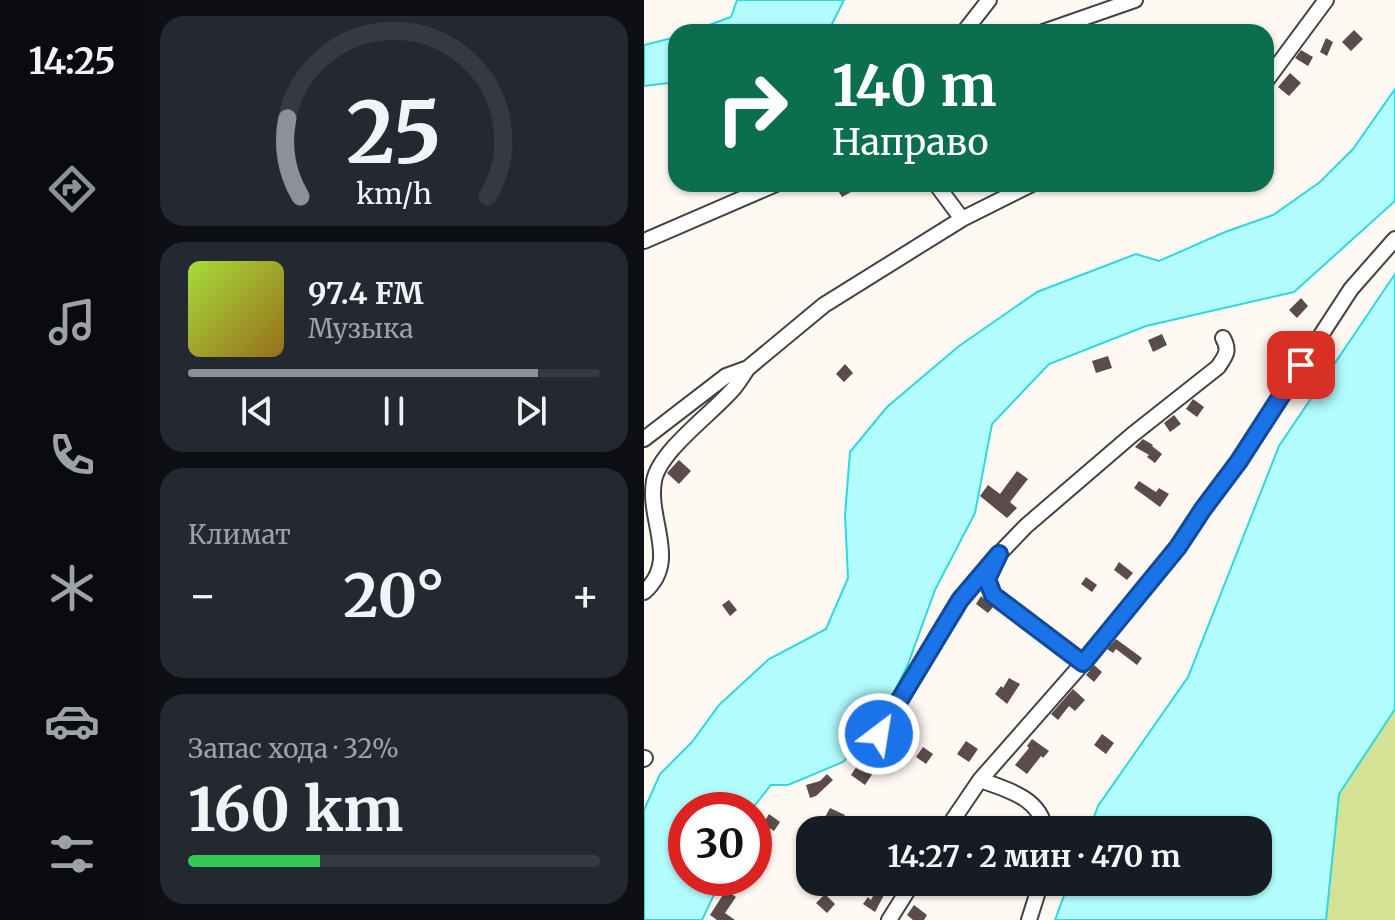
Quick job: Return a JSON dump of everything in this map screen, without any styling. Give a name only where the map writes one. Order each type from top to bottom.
[{"type":"street","points":[[970,24],[989,0]]},
{"type":"street","points":[[1066,24],[1135,0]]},
{"type":"street","points":[[1274,70],[1326,0]]},
{"type":"street","points":[[644,241],[757,192]]},
{"type":"street","points":[[942,192],[962,219]]},
{"type":"street","points":[[644,592],[661,571],[662,555],[652,502],[654,478],[662,459],[735,387],[748,368],[824,305],[962,219],[1016,192]]},
{"type":"street","points":[[956,816],[980,780],[1083,663],[1178,547],[1239,461],[1351,289],[1395,239]]},
{"type":"street","points":[[879,734],[960,600],[999,554],[1026,526],[1132,435],[1218,367],[1228,346],[1223,338]]},
{"type":"street","points":[[644,439],[726,376],[748,368]]},
{"type":"street","points":[[999,554],[987,579],[993,595],[1083,663]]},
{"type":"street","points":[[980,780],[1017,793],[1042,816]]},
{"type":"street","points":[[889,920],[904,896]]},
{"type":"street","points":[[1029,920],[1037,896]]},
{"type":"green space","points":[[1395,645],[1395,920],[1298,920],[1299,826]]},
{"type":"water","points":[[737,0],[844,0],[832,24],[712,24],[731,17]]},
{"type":"water","points":[[668,39],[668,83],[644,86],[644,45]]},
{"type":"water","points":[[1395,89],[1395,201],[1294,292],[1146,326],[1049,364],[992,424],[975,513],[935,590],[908,664],[878,727],[843,762],[788,785],[771,785],[765,792],[668,792],[668,896],[713,896],[702,920],[644,920],[644,810],[660,774],[692,742],[719,705],[769,659],[826,629],[848,578],[845,515],[850,452],[887,407],[959,346],[1037,292],[1136,254],[1159,261],[1273,215],[1320,182],[1353,149]]},
{"type":"water","points":[[1395,274],[1395,709],[1339,794],[1326,920],[1055,920],[1064,896],[1272,896],[1272,816],[1094,816],[1098,806],[1188,677],[1279,446]]},
{"type":"building","points":[[1354,30],[1363,39],[1351,51],[1342,42]]},
{"type":"building","points":[[1326,38],[1333,42],[1327,56],[1320,52]]},
{"type":"building","points":[[1301,50],[1313,57],[1308,66],[1295,58]]},
{"type":"building","points":[[1290,73],[1301,83],[1289,96],[1278,87]]},
{"type":"building","points":[[1301,298],[1308,306],[1297,318],[1289,310]]},
{"type":"building","points":[[1162,334],[1167,345],[1153,352],[1148,340]]},
{"type":"building","points":[[1108,356],[1112,368],[1096,373],[1092,361]]},
{"type":"building","points":[[845,364],[853,373],[844,382],[836,374]]},
{"type":"building","points":[[1193,399],[1204,407],[1197,417],[1186,409]]},
{"type":"building","points":[[1174,415],[1181,424],[1170,432],[1164,423]]},
{"type":"building","points":[[1143,439],[1162,454],[1155,463],[1147,457],[1149,455],[1135,447]]},
{"type":"building","points":[[679,460],[691,471],[679,484],[667,473]]},
{"type":"building","points":[[1017,471],[1028,479],[1010,502],[1017,508],[1007,518],[980,496],[988,485],[1000,494]]},
{"type":"building","points":[[1139,481],[1156,492],[1159,488],[1169,494],[1160,507],[1134,488]]},
{"type":"building","points":[[1119,562],[1133,573],[1127,580],[1114,570]]},
{"type":"building","points":[[1086,577],[1097,585],[1092,592],[1081,584]]},
{"type":"building","points":[[981,596],[993,607],[988,613],[976,604]]},
{"type":"building","points":[[729,600],[737,610],[730,616],[722,605]]},
{"type":"building","points":[[1116,639],[1142,658],[1137,665],[1116,649],[1113,653],[1107,649]]},
{"type":"building","points":[[1094,665],[1102,672],[1094,682],[1086,675]]},
{"type":"building","points":[[1009,678],[1020,684],[1007,704],[995,694]]},
{"type":"building","points":[[1073,689],[1085,700],[1075,711],[1069,706],[1058,720],[1051,714]]},
{"type":"building","points":[[899,720],[911,729],[904,738],[893,730]]},
{"type":"building","points":[[1102,734],[1114,743],[1106,754],[1094,745]]},
{"type":"building","points":[[1032,739],[1049,751],[1027,774],[1015,765],[1029,748],[1027,746]]},
{"type":"building","points":[[966,741],[978,749],[969,762],[957,754]]},
{"type":"building","points":[[923,747],[933,754],[926,764],[916,757]]},
{"type":"building","points":[[880,750],[889,757],[881,766],[879,764],[865,785],[851,775],[859,763],[856,762],[860,751],[875,756]]},
{"type":"building","points":[[827,774],[833,780],[810,798],[806,785],[820,781]]},
{"type":"building","points":[[830,808],[845,815],[844,816],[826,816]]},
{"type":"building","points":[[772,816],[780,822],[772,830]]},
{"type":"building","points":[[722,896],[736,897],[725,913],[735,920],[717,920],[710,915]]},
{"type":"building","points":[[827,896],[835,904],[827,913],[816,903]]},
{"type":"building","points":[[873,896],[884,896],[875,912],[863,904],[868,897],[871,900]]},
{"type":"building","points":[[914,905],[927,915],[924,920],[913,920],[907,915]]},
{"type":"route","points":[[879,734],[960,600],[999,554],[987,579],[993,595],[1083,663],[1178,547],[1301,365]]}]
